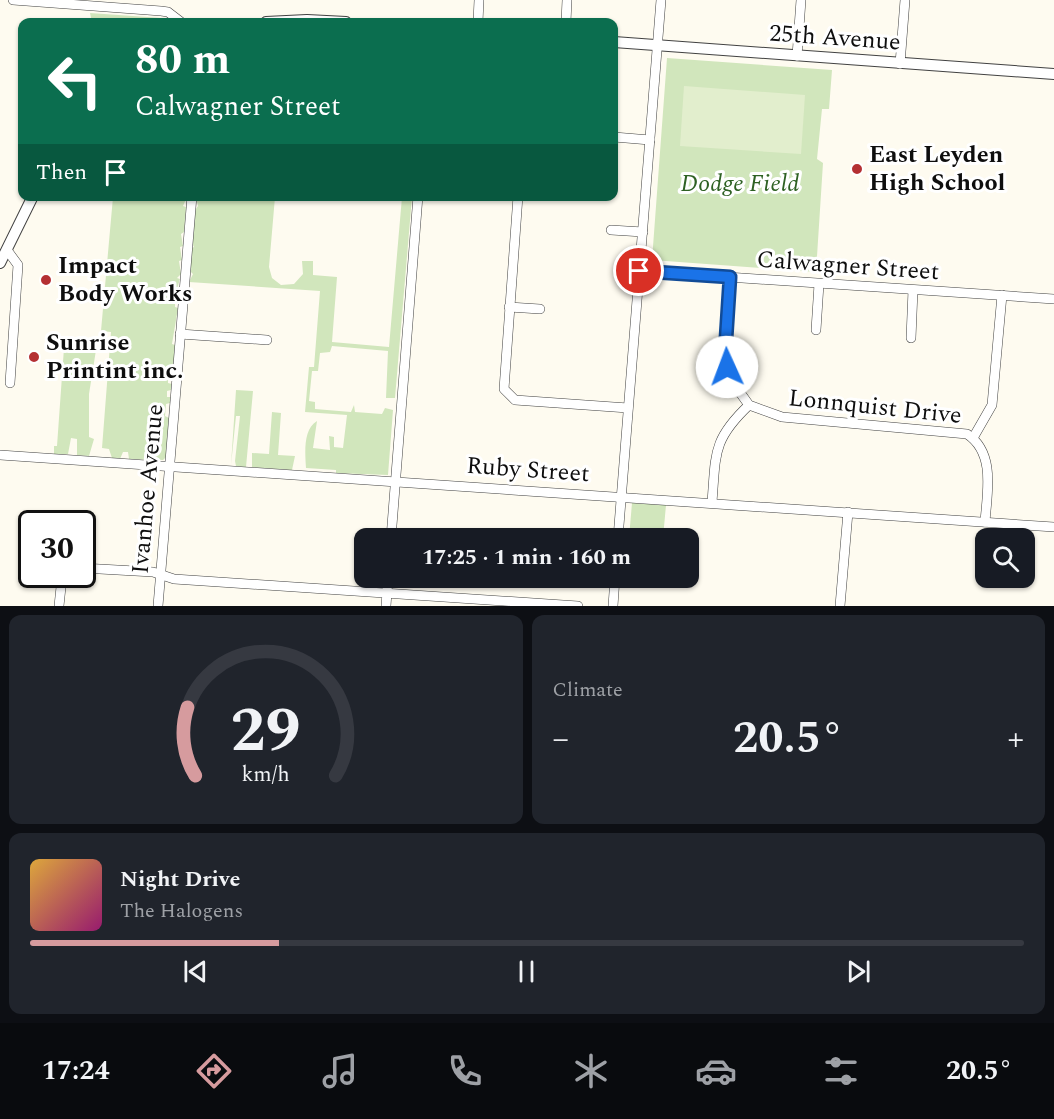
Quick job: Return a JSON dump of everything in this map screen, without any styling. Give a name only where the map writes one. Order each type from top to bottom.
[{"type":"street","points":[[13,0],[161,11],[168,12],[175,18]]},
{"type":"street","points":[[478,18],[479,0]]},
{"type":"street","points":[[566,18],[567,0]]},
{"type":"street","points":[[619,528],[661,0]]},
{"type":"street","points":[[797,56],[801,0]]},
{"type":"street","points":[[900,64],[904,0]]},
{"type":"street","name":"25th Avenue","points":[[618,42],[1054,74]]},
{"type":"street","points":[[618,137],[650,140]]},
{"type":"street","points":[[0,263],[31,201]]},
{"type":"street","name":"Ivanhoe Avenue","points":[[159,606],[192,201]]},
{"type":"street","points":[[392,528],[418,201]]},
{"type":"street","points":[[518,201],[504,389],[510,398],[628,408]]},
{"type":"street","points":[[610,230],[643,232]]},
{"type":"street","points":[[7,250],[18,266],[10,383]]},
{"type":"street","name":"Calwagner Street","points":[[639,271],[1054,299]]},
{"type":"street","points":[[712,502],[718,445],[728,426],[749,405],[731,380],[725,354],[730,277]]},
{"type":"street","points":[[816,330],[819,284]]},
{"type":"street","points":[[911,338],[913,290]]},
{"type":"street","points":[[973,438],[992,405],[1002,295]]},
{"type":"street","points":[[509,307],[540,309]]},
{"type":"street","points":[[180,334],[267,340]]},
{"type":"street","name":"Lonnquist Drive","points":[[749,405],[782,417],[959,432],[973,438],[988,467],[985,522]]},
{"type":"street","name":"Ruby Street","points":[[0,455],[1054,527]]},
{"type":"street","points":[[840,606],[848,512]]},
{"type":"street","points":[[96,569],[153,572],[174,579],[579,606]]},
{"type":"street","points":[[59,606],[61,588]]},
{"type":"street","points":[[386,606],[387,588]]},
{"type":"street","points":[[613,606],[614,588]]},
{"type":"green space","points":[[90,13],[161,18],[91,18]]},
{"type":"green space","name":"Dodge Field","points":[[667,58],[832,70],[829,109],[822,109],[817,159],[823,163],[816,272],[652,260]]},
{"type":"green space","points":[[684,86],[805,95],[801,154],[680,146]]},
{"type":"green space","points":[[113,201],[185,201],[183,206],[186,207],[184,232],[181,234],[183,246],[180,247],[182,260],[179,261],[181,274],[177,278],[180,279],[176,292],[179,293],[179,301],[175,302],[175,307],[178,308],[172,344],[175,345],[173,376],[168,377],[168,383],[172,384],[171,390],[167,391],[167,397],[171,397],[170,403],[166,404],[165,416],[169,418],[166,457],[163,460],[129,459],[128,452],[123,452],[120,459],[112,458],[109,449],[102,448],[111,332],[101,331]]},
{"type":"green space","points":[[197,201],[275,201],[269,267],[272,278],[281,285],[294,284],[303,274],[302,261],[313,261],[313,275],[337,277],[332,342],[389,347],[402,201],[412,201],[395,398],[386,398],[388,351],[332,346],[330,352],[320,353],[318,371],[312,371],[309,401],[315,402],[315,409],[351,412],[354,405],[355,412],[382,414],[385,408],[393,410],[388,475],[336,473],[336,470],[306,468],[306,442],[312,425],[317,421],[313,448],[330,450],[329,436],[334,437],[334,447],[343,448],[347,415],[305,412],[309,367],[314,367],[320,291],[189,282],[193,274],[190,271],[192,248],[194,247],[192,243],[195,210],[198,206]]},
{"type":"green space","points":[[64,348],[96,350],[89,394],[89,437],[94,439],[89,456],[77,455],[77,439],[71,438],[68,454],[54,454],[54,446],[57,446]]},
{"type":"green space","points":[[236,390],[253,391],[246,467],[236,466],[235,461],[240,416],[236,416],[231,465]]},
{"type":"green space","points":[[272,412],[281,413],[278,455],[295,456],[292,470],[252,467],[252,453],[269,454]]},
{"type":"green space","points":[[632,503],[666,505],[664,528],[630,528]]},
{"type":"place","name":"East Leyden High School","points":[[857,169]]},
{"type":"place","name":"Impact Body Works","points":[[46,280]]},
{"type":"place","name":"Sunrise Printint inc.","points":[[34,357]]},
{"type":"route","points":[[639,271],[730,277],[725,354],[727,367]]}]
